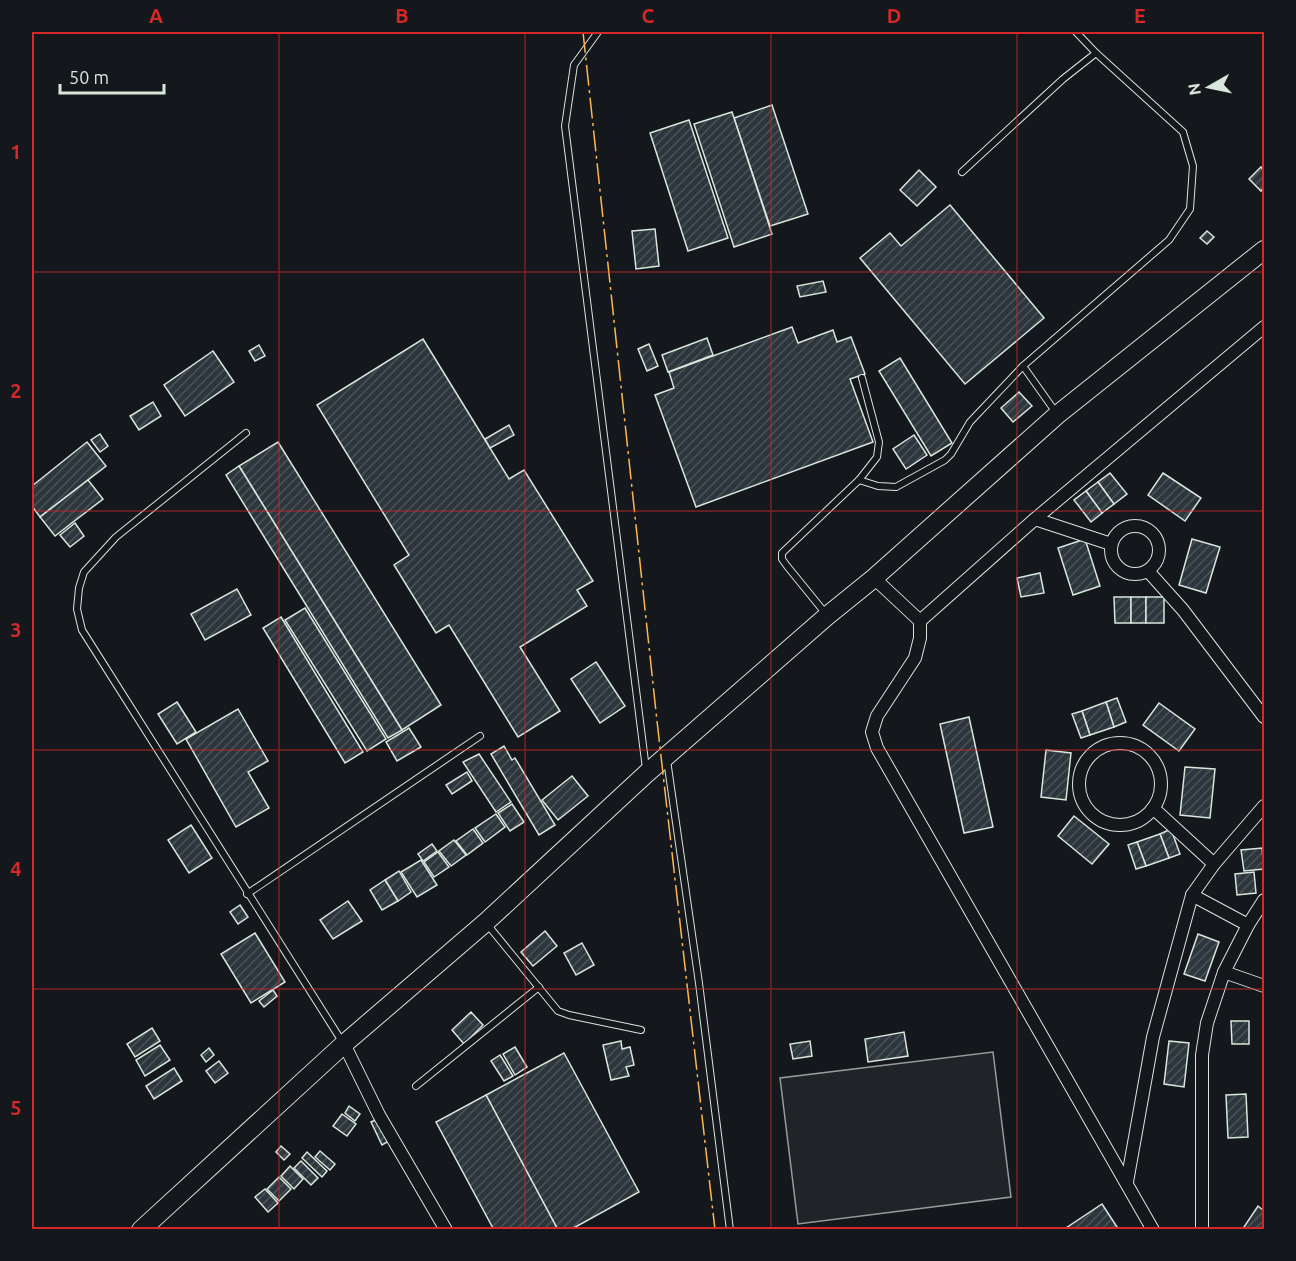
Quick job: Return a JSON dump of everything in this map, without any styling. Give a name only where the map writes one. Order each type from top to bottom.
[{"type":"main road","points":[[141,1230],[344,1044],[486,922],[666,756],[874,578],[1057,415],[1264,250]]},
{"type":"street","points":[[920,621],[1035,519],[1264,327]]},
{"type":"street","points":[[1035,519],[1111,544]]},
{"type":"street","points":[[1131,525],[1141,526],[1156,537],[1159,555],[1155,564],[1148,571],[1139,574],[1129,573],[1114,562],[1111,544],[1115,535],[1122,528],[1131,525]]},
{"type":"street","points":[[1148,571],[1183,610],[1264,717]]},
{"type":"street","points":[[874,578],[920,621],[920,638],[915,658],[877,716],[872,732],[877,748],[1153,1230]]},
{"type":"street","points":[[1114,743],[1130,743],[1144,750],[1155,762],[1161,777],[1160,794],[1153,808],[1142,819],[1126,825],[1110,824],[1096,817],[1085,805],[1079,790],[1080,774],[1086,759],[1098,748],[1114,743]]},
{"type":"street","points":[[1127,1182],[1153,1037],[1192,895],[1214,864],[1264,806]]},
{"type":"street","points":[[1153,808],[1214,864]]},
{"type":"street","points":[[1192,895],[1248,925]]},
{"type":"street","points":[[1202,1230],[1202,1055],[1207,1023],[1224,972],[1248,925],[1264,900]]},
{"type":"street","points":[[1224,972],[1264,986]]},
{"type":"street","points":[[344,1044],[379,1114],[446,1230]]},
{"type":"lane","points":[[598,32],[574,65],[565,126],[647,773]]},
{"type":"lane","points":[[859,480],[878,486],[896,487],[945,460],[974,416],[1023,366],[1169,240],[1190,209],[1193,166],[1183,132],[1076,32]]},
{"type":"lane","points":[[962,172],[1063,79],[1096,53]]},
{"type":"lane","points":[[1023,366],[1057,415]]},
{"type":"lane","points":[[827,616],[782,559],[782,553],[859,480],[877,457],[879,442],[862,378]]},
{"type":"lane","points":[[246,433],[116,537],[84,572],[79,588],[77,609],[82,630],[344,1044]]},
{"type":"lane","points":[[247,894],[480,736]]},
{"type":"lane","points":[[666,756],[699,983],[730,1230]]},
{"type":"lane","points":[[486,922],[558,1011],[641,1030]]},
{"type":"lane","points":[[416,1086],[538,987]]},
{"type":"shaded area","points":[[993,1052],[1011,1197],[798,1224],[780,1078]]},
{"type":"building","points":[[772,105],[808,214],[770,226],[734,118]]},
{"type":"building","points":[[732,112],[772,234],[734,247],[694,124]]},
{"type":"building","points":[[689,120],[728,238],[688,251],[650,133]]},
{"type":"building","points":[[1261,167],[1264,171],[1264,187],[1261,191],[1249,179]]},
{"type":"building","points":[[919,170],[936,187],[917,206],[900,190]]},
{"type":"building","points":[[950,205],[1044,318],[965,384],[860,258],[890,233],[901,246]]},
{"type":"building","points":[[655,229],[659,266],[636,269],[632,231]]},
{"type":"building","points":[[1207,231],[1214,237],[1207,244],[1200,238]]},
{"type":"building","points":[[823,281],[826,292],[800,297],[797,286]]},
{"type":"building","points":[[792,327],[798,343],[833,330],[837,342],[851,337],[865,374],[850,379],[873,442],[696,507],[655,395],[674,388],[669,372]]},
{"type":"building","points":[[707,338],[713,355],[668,372],[662,355]]},
{"type":"building","points":[[423,339],[509,479],[524,470],[593,581],[577,590],[587,606],[520,647],[560,711],[518,737],[449,625],[436,633],[394,565],[409,555],[317,405]]},
{"type":"building","points":[[649,344],[658,366],[647,371],[638,349]]},
{"type":"building","points":[[259,345],[265,356],[255,361],[249,351]]},
{"type":"building","points":[[213,351],[234,382],[185,416],[164,385]]},
{"type":"building","points":[[900,358],[952,443],[931,456],[879,371]]},
{"type":"building","points":[[1019,392],[1032,406],[1013,422],[1001,408]]},
{"type":"building","points":[[153,402],[161,416],[139,430],[130,416]]},
{"type":"building","points":[[509,425],[514,435],[490,448],[485,439]]},
{"type":"building","points":[[100,434],[108,446],[100,452],[91,440]]},
{"type":"building","points":[[914,435],[927,455],[906,469],[893,449]]},
{"type":"building","points":[[87,442],[106,466],[40,517],[32,506],[32,486]]},
{"type":"building","points":[[278,442],[441,705],[402,730],[239,466]]},
{"type":"building","points":[[239,466],[402,730],[388,738],[226,475]]},
{"type":"building","points":[[1110,473],[1127,494],[1114,504],[1098,482]]},
{"type":"building","points":[[1163,473],[1201,498],[1185,521],[1148,495]]},
{"type":"building","points":[[88,480],[103,499],[55,536],[40,517]]},
{"type":"building","points":[[1098,482],[1114,504],[1102,513],[1086,491]]},
{"type":"building","points":[[1086,491],[1102,513],[1091,522],[1074,500]]},
{"type":"building","points":[[75,523],[84,536],[70,547],[60,535]]},
{"type":"building","points":[[1085,539],[1100,586],[1073,595],[1058,548]]},
{"type":"building","points":[[1192,539],[1220,547],[1206,593],[1179,585]]},
{"type":"building","points":[[1040,573],[1044,593],[1021,597],[1017,578]]},
{"type":"building","points":[[237,589],[251,615],[205,640],[191,614]]},
{"type":"building","points":[[1114,597],[1131,597],[1131,623],[1115,623]]},
{"type":"building","points":[[1131,597],[1146,597],[1146,623],[1131,623]]},
{"type":"building","points":[[1146,597],[1164,597],[1164,623],[1146,623]]},
{"type":"building","points":[[305,608],[386,739],[367,751],[285,620]]},
{"type":"building","points":[[281,617],[363,752],[345,763],[263,628]]},
{"type":"building","points":[[596,662],[625,706],[600,723],[571,679]]},
{"type":"building","points":[[1117,698],[1126,722],[1114,727],[1106,702]]},
{"type":"building","points":[[177,702],[196,732],[177,744],[158,714]]},
{"type":"building","points":[[1106,702],[1114,727],[1090,735],[1082,711]]},
{"type":"building","points":[[1159,703],[1195,729],[1179,751],[1143,725]]},
{"type":"building","points":[[238,709],[268,761],[248,772],[269,808],[236,827],[186,739]]},
{"type":"building","points":[[1082,711],[1090,735],[1081,738],[1072,714]]},
{"type":"building","points":[[969,717],[993,827],[964,833],[940,724]]},
{"type":"building","points":[[409,728],[421,747],[397,761],[386,742]]},
{"type":"building","points":[[504,746],[512,760],[515,758],[555,825],[539,835],[491,754]]},
{"type":"building","points":[[1046,750],[1071,753],[1066,800],[1041,797]]},
{"type":"building","points":[[479,754],[511,802],[496,812],[463,762]]},
{"type":"building","points":[[1185,767],[1215,769],[1210,818],[1180,815]]},
{"type":"building","points":[[467,772],[472,781],[452,794],[446,785]]},
{"type":"building","points":[[572,776],[588,796],[558,820],[542,800]]},
{"type":"building","points":[[512,804],[524,822],[510,831],[498,813]]},
{"type":"building","points":[[496,814],[505,827],[485,842],[475,828]]},
{"type":"building","points":[[1074,816],[1109,844],[1092,864],[1058,836]]},
{"type":"building","points":[[191,825],[212,858],[189,873],[168,840]]},
{"type":"building","points":[[473,829],[483,843],[467,855],[456,841]]},
{"type":"building","points":[[1171,829],[1180,854],[1169,858],[1160,834]]},
{"type":"building","points":[[1160,834],[1169,858],[1146,866],[1137,842]]},
{"type":"building","points":[[454,840],[466,855],[451,866],[439,851]]},
{"type":"building","points":[[1137,842],[1146,866],[1136,869],[1128,845]]},
{"type":"building","points":[[432,844],[437,851],[423,861],[418,854]]},
{"type":"building","points":[[1262,848],[1264,869],[1244,871],[1241,850]]},
{"type":"building","points":[[438,852],[449,867],[434,877],[424,862]]},
{"type":"building","points":[[421,860],[437,885],[417,897],[401,872]]},
{"type":"building","points":[[399,871],[411,892],[398,901],[385,880]]},
{"type":"building","points":[[1254,872],[1256,893],[1237,895],[1235,874]]},
{"type":"building","points":[[385,880],[398,901],[382,910],[370,890]]},
{"type":"building","points":[[348,901],[362,921],[333,939],[320,920]]},
{"type":"building","points":[[240,905],[248,917],[238,924],[230,912]]},
{"type":"building","points":[[545,931],[557,946],[533,966],[521,952]]},
{"type":"building","points":[[255,933],[285,982],[251,1003],[221,954]]},
{"type":"building","points":[[1198,934],[1219,942],[1205,981],[1184,974]]},
{"type":"building","points":[[582,943],[594,965],[576,975],[564,953]]},
{"type":"building","points":[[273,990],[277,996],[264,1007],[259,1001]]},
{"type":"building","points":[[471,1012],[483,1025],[464,1044],[452,1030]]},
{"type":"building","points":[[1231,1021],[1249,1021],[1249,1044],[1232,1044]]},
{"type":"building","points":[[152,1028],[160,1041],[135,1057],[127,1044]]},
{"type":"building","points":[[904,1032],[908,1056],[868,1062],[865,1039]]},
{"type":"building","points":[[621,1041],[622,1049],[630,1047],[634,1065],[626,1067],[629,1076],[611,1080],[603,1045]]},
{"type":"building","points":[[810,1041],[812,1056],[793,1059],[790,1044]]},
{"type":"building","points":[[1169,1041],[1189,1043],[1184,1087],[1164,1084]]},
{"type":"building","points":[[160,1045],[170,1060],[145,1076],[136,1060]]},
{"type":"building","points":[[515,1047],[527,1067],[515,1075],[503,1054]]},
{"type":"building","points":[[209,1048],[214,1055],[206,1062],[201,1055]]},
{"type":"building","points":[[564,1053],[639,1192],[570,1230],[558,1230],[486,1095]]},
{"type":"building","points":[[500,1055],[513,1076],[504,1081],[491,1061]]},
{"type":"building","points":[[219,1061],[228,1073],[215,1083],[206,1071]]},
{"type":"building","points":[[174,1068],[182,1081],[154,1099],[146,1086]]},
{"type":"building","points":[[1246,1094],[1248,1137],[1228,1138],[1226,1095]]},
{"type":"building","points":[[486,1095],[558,1230],[494,1230],[436,1122]]},
{"type":"building","points":[[349,1106],[360,1114],[355,1121],[345,1113]]},
{"type":"building","points":[[342,1114],[356,1124],[347,1136],[333,1126]]},
{"type":"building","points":[[378,1119],[389,1141],[382,1145],[371,1122]]},
{"type":"building","points":[[281,1146],[290,1154],[284,1160],[276,1152]]},
{"type":"building","points":[[320,1151],[335,1164],[330,1170],[315,1157]]},
{"type":"building","points":[[307,1152],[327,1171],[322,1177],[302,1158]]},
{"type":"building","points":[[301,1161],[318,1178],[311,1185],[294,1168]]},
{"type":"building","points":[[290,1166],[303,1179],[294,1189],[281,1176]]},
{"type":"building","points":[[279,1177],[291,1189],[279,1201],[267,1189]]},
{"type":"building","points":[[265,1189],[278,1203],[268,1212],[255,1197]]},
{"type":"building","points":[[1102,1204],[1119,1230],[1063,1230]]},
{"type":"building","points":[[1258,1206],[1264,1211],[1264,1230],[1242,1230]]},
{"type":"power","points":[[583,32],[657,721],[715,1230]]}]
